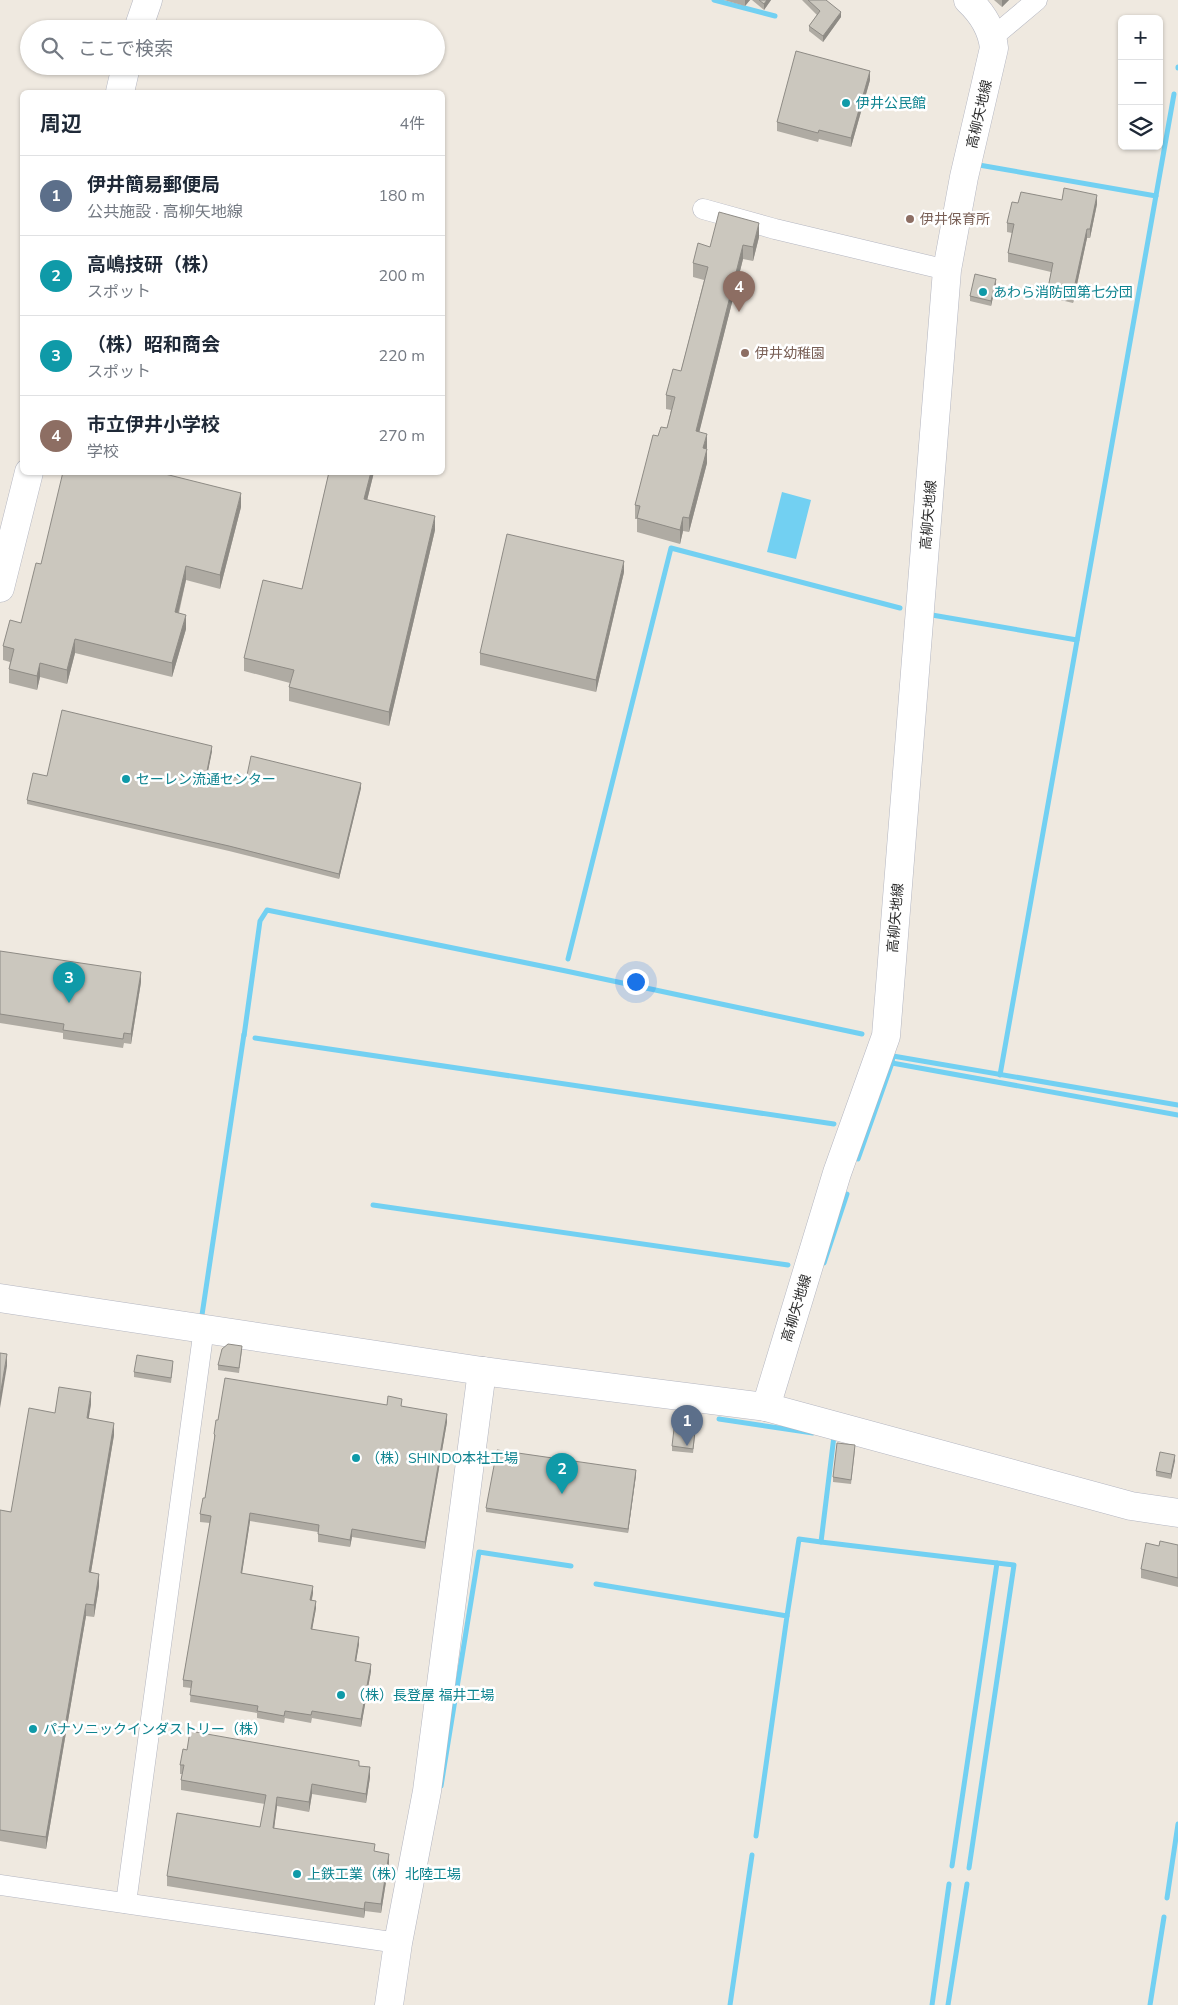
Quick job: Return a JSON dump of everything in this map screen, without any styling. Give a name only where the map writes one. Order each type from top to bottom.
[{"type":"main road","points":[[141,20],[148,0]]},
{"type":"main road","points":[[968,0],[980,12],[993,37]]},
{"type":"main road","name":"高柳矢地線","points":[[766,1407],[837,1173],[886,1036],[947,270],[964,177],[994,48],[993,37]]},
{"type":"main road","points":[[120,90],[124,75]]},
{"type":"main road","points":[[0,588],[28,475]]},
{"type":"main road","points":[[0,1298],[482,1371],[766,1407],[1131,1506],[1178,1513]]},
{"type":"main road","points":[[389,2005],[398,1943],[427,1791],[482,1371]]},
{"type":"street","points":[[993,37],[1037,0]]},
{"type":"street","points":[[704,209],[775,229],[947,270]]},
{"type":"street","points":[[126,1903],[204,1328]]},
{"type":"street","points":[[0,1886],[398,1943]]},
{"type":"water","points":[[782,492],[811,500],[796,559],[767,552]]},
{"type":"building","points":[[759,0],[767,0],[764,4]]},
{"type":"building","points":[[808,0],[826,0],[841,12],[823,36],[809,26],[820,11]]},
{"type":"building","points":[[796,51],[870,71],[851,138],[819,130],[818,133],[777,122]]},
{"type":"building","points":[[1064,188],[1097,195],[1090,229],[1087,229],[1073,293],[1048,288],[1053,263],[1008,253],[1014,224],[1007,223],[1012,202],[1018,203],[1021,192],[1062,200]]},
{"type":"building","points":[[719,212],[759,223],[753,247],[743,245],[696,431],[707,434],[703,448],[707,449],[689,518],[683,517],[680,530],[637,518],[640,506],[635,505],[653,435],[658,436],[661,427],[667,428],[675,397],[666,395],[673,369],[681,371],[708,267],[693,263],[698,243],[710,247]]},
{"type":"building","name":"あわら消防団第七分団","points":[[975,274],[996,279],[991,301],[970,296]]},
{"type":"building","points":[[62,475],[169,475],[241,493],[220,575],[186,566],[175,612],[186,615],[172,663],[75,639],[67,670],[40,663],[37,676],[9,669],[14,649],[3,646],[10,620],[21,623],[36,563],[41,564]]},
{"type":"building","points":[[328,475],[370,475],[364,499],[435,516],[389,712],[289,687],[294,670],[244,658],[263,580],[302,589]]},
{"type":"building","points":[[507,534],[624,561],[596,680],[480,653]]},
{"type":"building","points":[[62,710],[212,746],[207,771],[246,780],[251,756],[361,783],[339,874],[229,846],[27,800],[33,773],[47,776]]},
{"type":"building","points":[[0,951],[141,972],[131,1034],[124,1033],[123,1039],[63,1030],[64,1024],[0,1014]]},
{"type":"building","points":[[228,1344],[242,1346],[239,1368],[218,1365],[222,1349]]},
{"type":"building","points":[[0,1353],[7,1354],[0,1396]]},
{"type":"building","points":[[137,1355],[173,1361],[171,1378],[134,1372]]},
{"type":"building","points":[[225,1378],[387,1405],[388,1396],[402,1399],[401,1406],[447,1414],[425,1542],[352,1529],[350,1540],[318,1534],[319,1525],[250,1513],[241,1573],[313,1586],[310,1600],[316,1601],[311,1629],[359,1637],[355,1661],[371,1664],[361,1719],[312,1711],[311,1715],[285,1711],[284,1716],[257,1711],[258,1706],[190,1695],[192,1681],[183,1680],[211,1516],[200,1514],[203,1498],[205,1498],[216,1420],[218,1420]]},
{"type":"building","name":"パナソニックインダストリー（株）","points":[[59,1387],[91,1392],[87,1418],[114,1423],[89,1572],[99,1574],[94,1605],[86,1604],[46,1837],[0,1830],[0,1510],[11,1512],[29,1408],[55,1413]]},
{"type":"building","points":[[674,1429],[695,1431],[693,1449],[672,1446]]},
{"type":"building","points":[[837,1443],[855,1445],[851,1480],[833,1477]]},
{"type":"building","points":[[497,1450],[636,1470],[628,1529],[486,1508]]},
{"type":"building","points":[[1160,1452],[1175,1455],[1171,1474],[1156,1471]]},
{"type":"building","points":[[1160,1541],[1178,1545],[1178,1578],[1141,1569],[1146,1543],[1159,1546]]},
{"type":"building","points":[[190,1731],[359,1761],[359,1766],[370,1767],[366,1794],[312,1784],[309,1802],[277,1797],[273,1828],[375,1844],[374,1851],[389,1854],[381,1904],[365,1902],[364,1909],[167,1876],[177,1813],[260,1827],[266,1795],[181,1780],[184,1765],[180,1765],[183,1749],[187,1750]]},
{"type":"waterway","points":[[714,0],[775,16]]},
{"type":"waterway","points":[[1000,1075],[1174,94]]},
{"type":"waterway","points":[[979,165],[1156,196]]},
{"type":"waterway","points":[[568,959],[671,548],[900,608]]},
{"type":"waterway","points":[[932,615],[1077,640]]},
{"type":"waterway","points":[[244,1036],[260,921],[267,910],[862,1034]]},
{"type":"waterway","points":[[202,1315],[244,1034]]},
{"type":"waterway","points":[[255,1038],[834,1124]]},
{"type":"waterway","points":[[858,1159],[893,1056],[1178,1105]]},
{"type":"waterway","points":[[892,1063],[1178,1115]]},
{"type":"waterway","points":[[824,1263],[847,1194]]},
{"type":"waterway","points":[[373,1205],[788,1265]]},
{"type":"waterway","points":[[719,1419],[813,1433]]},
{"type":"waterway","points":[[787,1616],[799,1539],[821,1542],[834,1436],[831,1436]]},
{"type":"waterway","points":[[821,1542],[997,1563],[952,1866]]},
{"type":"waterway","points":[[441,1786],[479,1552],[571,1566]]},
{"type":"waterway","points":[[969,1868],[1014,1565],[997,1563]]},
{"type":"waterway","points":[[596,1584],[787,1616],[756,1836]]},
{"type":"waterway","points":[[1167,1898],[1178,1824]]},
{"type":"waterway","points":[[730,2005],[752,1855]]},
{"type":"waterway","points":[[932,2005],[949,1884]]},
{"type":"waterway","points":[[948,2005],[967,1884]]},
{"type":"waterway","points":[[1150,2005],[1164,1917]]},
{"type":"place","name":"伊井公民館","points":[[846,103]]},
{"type":"place","name":"伊井保育所","points":[[910,219]]},
{"type":"place","name":"あわら消防団第七分団","points":[[983,292]]},
{"type":"place","name":"市立伊井小学校","points":[[739,312]]},
{"type":"place","name":"伊井幼稚園","points":[[745,353]]},
{"type":"place","name":"セーレン流通センター","points":[[126,779]]},
{"type":"place","name":"（株）昭和商会","points":[[69,1003]]},
{"type":"place","name":"伊井簡易郵便局","points":[[687,1446]]},
{"type":"place","name":"（株）SHINDO本社工場","points":[[356,1458]]},
{"type":"place","name":"高嶋技研（株）","points":[[562,1494]]},
{"type":"place","name":"（株）長登屋 福井工場","points":[[341,1695]]},
{"type":"place","name":"パナソニックインダストリー（株）","points":[[33,1729]]},
{"type":"place","name":"上鉄工業（株）北陸工場","points":[[297,1874]]}]
